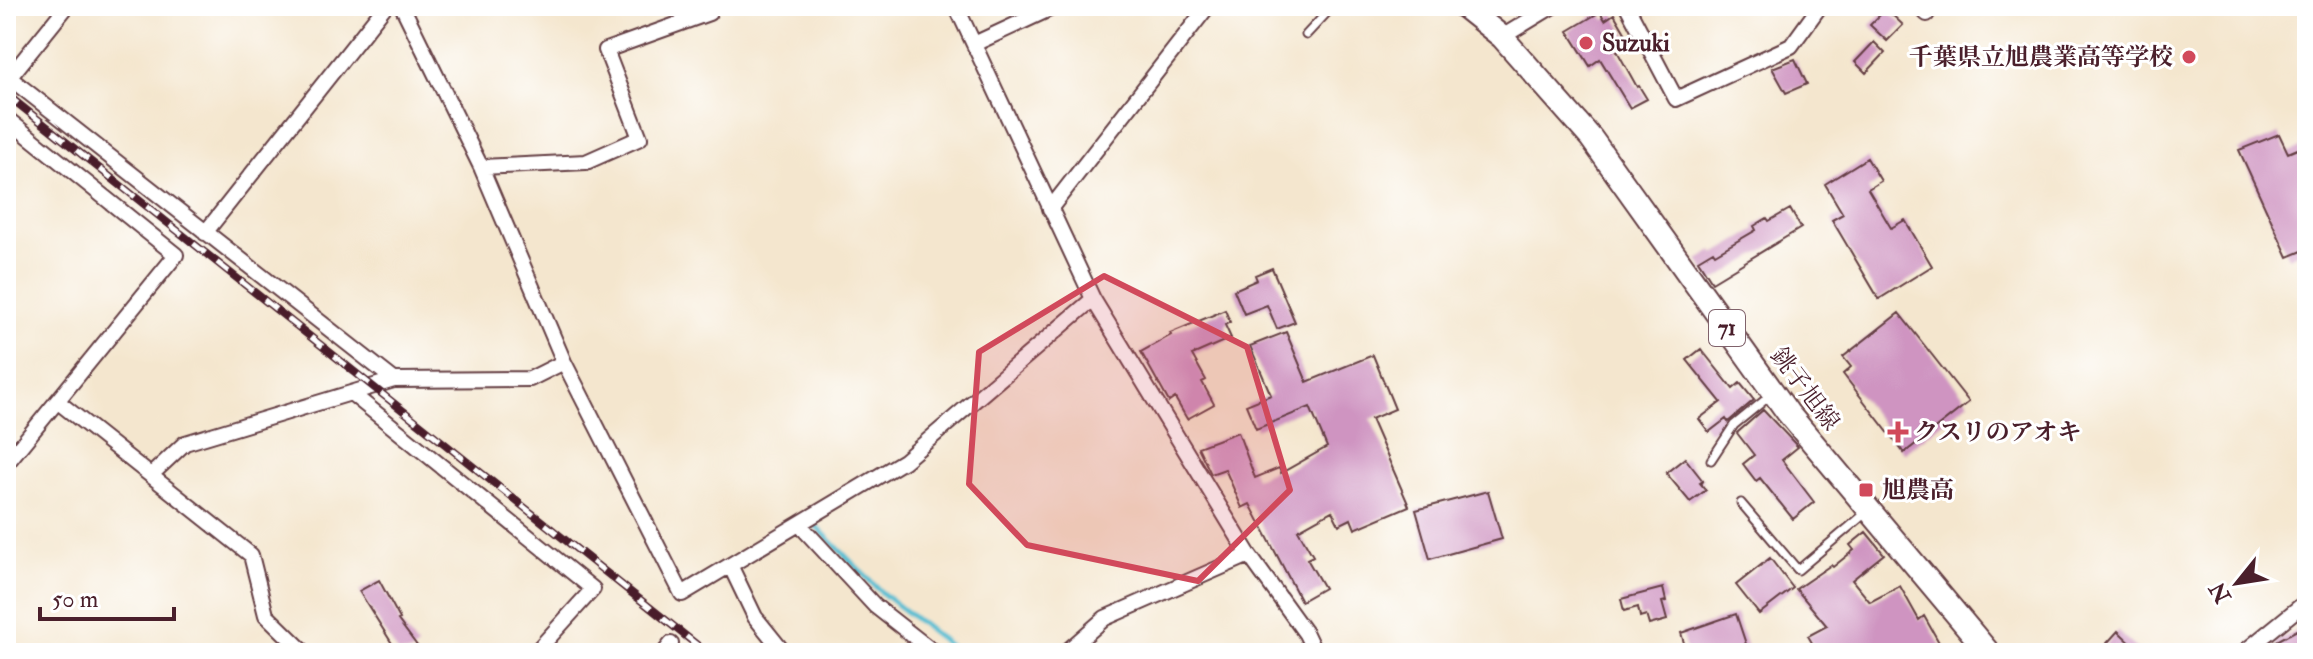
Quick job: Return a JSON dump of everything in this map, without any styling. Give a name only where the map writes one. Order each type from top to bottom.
[{"type":"main road","name":"銚子旭線","points":[[1463,6],[1502,37],[1591,138],[1774,393],[1982,651]]},
{"type":"street","points":[[67,6],[8,77],[394,380]]},
{"type":"street","points":[[205,233],[385,6]]},
{"type":"street","points":[[402,6],[481,167],[564,362],[682,594],[904,461],[1093,299]]},
{"type":"street","points":[[481,167],[586,162],[640,138],[606,50],[709,13],[705,6]]},
{"type":"street","points":[[956,6],[1093,299],[1249,555],[1306,634],[1315,653]]},
{"type":"street","points":[[974,44],[1056,6]]},
{"type":"street","points":[[1050,209],[1208,6]]},
{"type":"street","points":[[1502,37],[1553,6]]},
{"type":"street","points":[[1633,8],[1676,99],[1791,46],[1820,6]]},
{"type":"street","points":[[6,118],[176,255],[6,464]]},
{"type":"street","points":[[151,475],[185,443],[394,380],[530,379],[564,362]]},
{"type":"street","points":[[351,393],[593,589],[535,653]]},
{"type":"street","points":[[57,401],[251,555],[266,615],[305,653]]},
{"type":"street","points":[[799,524],[875,606],[935,653]]},
{"type":"street","points":[[1065,653],[1105,618],[1249,555]]},
{"type":"street","points":[[730,565],[755,617],[784,653]]},
{"type":"street","points":[[2243,653],[2307,601]]},
{"type":"lane","points":[[1306,35],[1333,6]]},
{"type":"lane","points":[[1711,460],[1734,425],[1774,393]]},
{"type":"lane","points":[[1741,503],[1798,570],[1868,511]]},
{"type":"highlighted area","points":[[1104,276],[1247,347],[1290,490],[1198,581],[1027,545],[969,484],[979,352]]},
{"type":"building","points":[[1886,9],[1903,25],[1887,41],[1870,25]]},
{"type":"building","points":[[1600,12],[1605,20],[1614,14],[1631,43],[1617,51],[1647,99],[1630,108],[1600,59],[1590,66],[1568,31]]},
{"type":"building","points":[[1874,42],[1885,53],[1866,73],[1855,62]]},
{"type":"building","points":[[1795,59],[1807,84],[1786,93],[1772,68]]},
{"type":"building","points":[[2279,134],[2288,153],[2307,145],[2307,249],[2288,257],[2239,150]]},
{"type":"building","points":[[1867,158],[1881,181],[1868,189],[1891,228],[1905,220],[1932,266],[1879,299],[1832,220],[1843,214],[1825,184]]},
{"type":"building","points":[[1790,209],[1801,228],[1712,282],[1698,260],[1713,251],[1715,254],[1756,230],[1754,226],[1767,218],[1769,221]]},
{"type":"building","points":[[1272,268],[1295,322],[1277,329],[1267,305],[1244,314],[1234,290],[1257,280],[1255,275]]},
{"type":"building","points":[[1225,310],[1230,322],[1225,325],[1231,338],[1192,355],[1206,380],[1202,382],[1214,404],[1187,419],[1175,398],[1169,402],[1141,352],[1170,333]]},
{"type":"building","points":[[1899,313],[1969,402],[1904,453],[1843,374],[1851,367],[1843,357]]},
{"type":"building","points":[[1286,332],[1307,382],[1373,355],[1395,409],[1371,419],[1409,506],[1355,529],[1351,519],[1339,525],[1332,511],[1298,530],[1313,556],[1307,559],[1324,588],[1301,601],[1250,504],[1242,508],[1225,469],[1211,474],[1198,447],[1238,432],[1255,478],[1279,468],[1281,473],[1327,447],[1310,407],[1256,429],[1246,405],[1271,395],[1250,346]]},
{"type":"building","points":[[1701,349],[1733,389],[1740,383],[1754,400],[1728,422],[1726,419],[1709,432],[1699,419],[1721,402],[1687,360]]},
{"type":"building","points":[[1763,410],[1798,447],[1782,460],[1814,502],[1793,519],[1760,478],[1756,481],[1743,464],[1754,455],[1737,433]]},
{"type":"building","points":[[1685,458],[1703,481],[1700,483],[1706,490],[1690,502],[1666,473]]},
{"type":"building","points":[[1488,491],[1502,539],[1430,559],[1416,510]]},
{"type":"building","points":[[1866,532],[1884,554],[1852,580],[1870,602],[1900,586],[1919,620],[1924,616],[1945,653],[1818,653],[1808,636],[1827,626],[1796,589],[1854,550],[1850,545]]},
{"type":"building","points":[[1770,558],[1793,588],[1759,614],[1736,585]]},
{"type":"building","points":[[379,580],[398,620],[418,647],[410,653],[398,653],[359,591]]},
{"type":"building","points":[[1663,588],[1666,601],[1662,602],[1667,620],[1649,625],[1646,615],[1640,617],[1638,607],[1624,611],[1621,599]]},
{"type":"building","points":[[1736,614],[1749,653],[1687,653],[1681,633]]},
{"type":"building","points":[[2297,630],[2307,653],[2281,653],[2275,642]]},
{"type":"building","points":[[2118,631],[2141,653],[2098,653]]},
{"type":"waterway","points":[[814,524],[882,593],[959,653]]},
{"type":"railway","points":[[6,94],[707,653]]},
{"type":"place","name":"Suzuki","points":[[1586,43]]},
{"type":"place","name":"千葉県立旭農業高等学校","points":[[2189,57]]},
{"type":"place","name":"クスリのアオキ","points":[[1898,432]]},
{"type":"place","name":"旭農高","points":[[1866,490]]}]
